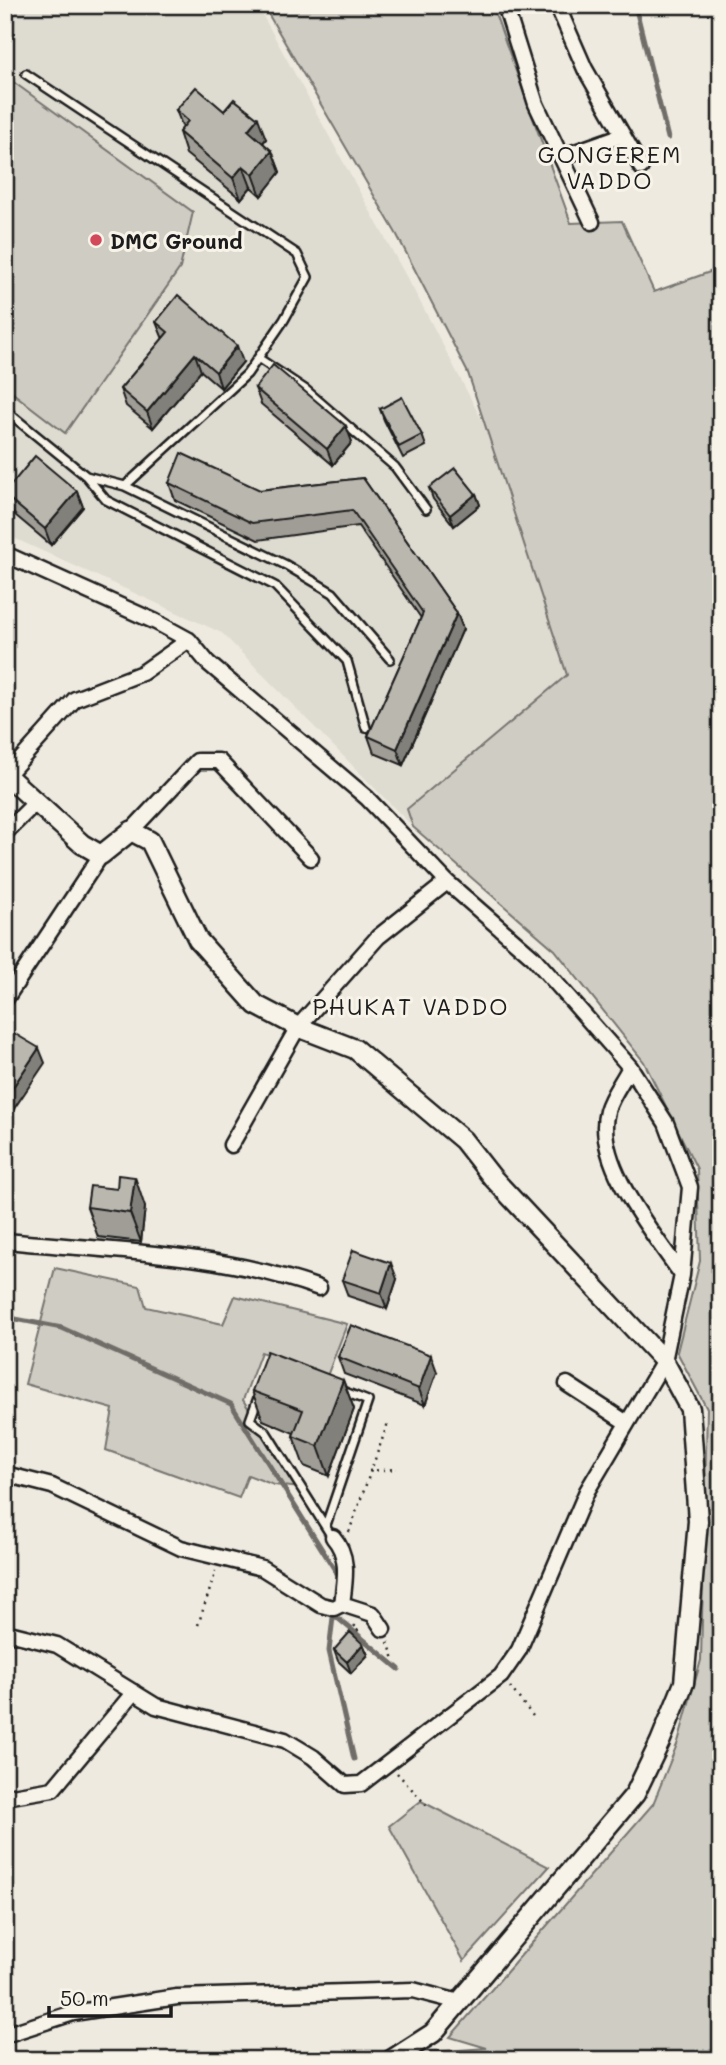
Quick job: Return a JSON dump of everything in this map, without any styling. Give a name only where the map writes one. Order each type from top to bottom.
[{"type":"street","points":[[505,5],[536,104],[592,222]]},
{"type":"street","points":[[557,5],[585,69],[641,167]]},
{"type":"street","points":[[561,157],[623,135]]},
{"type":"street","points":[[5,554],[156,622],[189,640],[208,663],[367,798],[447,882],[533,957],[630,1067],[666,1123],[690,1187],[682,1275],[664,1361],[587,1491],[519,1650],[502,1676],[361,1784],[345,1785],[313,1757],[285,1740],[156,1706],[57,1645],[5,1632]]},
{"type":"street","points":[[102,855],[82,844],[6,775],[75,699],[142,673],[189,640]]},
{"type":"street","points":[[5,1000],[102,855],[131,831],[197,761],[219,761],[311,858]]},
{"type":"street","points":[[5,833],[36,802]]},
{"type":"street","points":[[131,831],[150,841],[198,940],[256,1005],[298,1027],[355,1049],[463,1140],[492,1177],[664,1361],[690,1409],[698,1521],[684,1683],[635,1794],[433,2033],[391,2060]]},
{"type":"street","points":[[231,1144],[298,1027],[378,937],[447,882]]},
{"type":"street","points":[[630,1067],[607,1111],[606,1132],[611,1157],[623,1186],[682,1275]]},
{"type":"street","points":[[5,1241],[196,1258],[287,1277],[318,1288]]},
{"type":"street","points":[[566,1384],[627,1423]]},
{"type":"street","points":[[5,1474],[52,1486],[181,1548],[261,1569],[321,1605],[373,1614],[383,1629]]},
{"type":"street","points":[[329,1531],[343,1549],[338,1606]]},
{"type":"street","points":[[5,1794],[12,1797],[53,1789],[134,1692]]},
{"type":"street","points":[[5,2035],[72,2013],[177,1997],[413,1990],[459,2002]]},
{"type":"lane","points":[[26,74],[297,254],[307,277],[284,320],[247,374],[125,486]]},
{"type":"lane","points":[[258,358],[306,390],[395,467],[426,509]]},
{"type":"lane","points":[[5,410],[86,475],[106,500],[275,586],[347,661],[366,728]]},
{"type":"lane","points":[[86,475],[125,486],[286,565],[333,593],[390,659]]},
{"type":"lane","points":[[262,1387],[250,1420],[266,1432],[329,1531]]},
{"type":"lane","points":[[329,1531],[368,1401],[331,1387]]},
{"type":"path","points":[[343,1549],[388,1423]]},
{"type":"path","points":[[369,1471],[397,1469]]},
{"type":"path","points":[[198,1625],[220,1558]]},
{"type":"path","points":[[338,1606],[359,1629],[346,1640]]},
{"type":"path","points":[[502,1676],[533,1716]]},
{"type":"path","points":[[388,1763],[430,1809]]},
{"type":"shaded area","points":[[5,5],[257,5],[423,307],[526,505],[596,673],[478,809],[413,827],[222,633],[5,534]]},
{"type":"shaded area","points":[[263,5],[492,5],[571,223],[622,221],[654,292],[721,268],[721,2060],[533,2060],[510,2054],[526,2060],[420,2060],[431,2052],[487,2048],[450,2037],[653,1804],[678,1742],[701,1660],[707,1409],[677,1352],[700,1261],[697,1169],[644,1062],[555,950],[413,827],[407,809],[567,675],[468,373],[397,235]]},
{"type":"shaded area","name":"DMC Ground","points":[[5,76],[193,212],[180,268],[65,433],[5,387]]},
{"type":"shaded area","points":[[55,1268],[140,1286],[146,1307],[223,1324],[235,1296],[347,1324],[327,1376],[261,1352],[243,1400],[301,1488],[274,1485],[248,1475],[239,1498],[106,1450],[113,1409],[25,1384]]},
{"type":"shaded area","points":[[421,1801],[549,1867],[464,1961],[389,1826]]},
{"type":"building","points":[[196,87],[224,111],[234,99],[258,118],[248,130],[272,151],[253,174],[243,166],[233,178],[179,132],[188,121],[176,110]]},
{"type":"building","points":[[178,295],[237,346],[216,372],[195,354],[147,412],[120,389],[168,332],[156,322]]},
{"type":"building","points":[[273,365],[346,426],[327,449],[255,388]]},
{"type":"building","points":[[402,397],[422,435],[399,447],[380,409]]},
{"type":"building","points":[[181,453],[260,490],[363,478],[457,613],[397,749],[368,736],[423,613],[352,510],[252,523],[169,483]]},
{"type":"building","points":[[35,456],[77,491],[45,529],[5,495]]},
{"type":"building","points":[[455,468],[476,494],[450,515],[429,488]]},
{"type":"building","points":[[5,1028],[39,1048],[5,1099]]},
{"type":"building","points":[[118,1175],[135,1177],[130,1213],[87,1207],[90,1186],[117,1189]]},
{"type":"building","points":[[353,1250],[391,1263],[381,1293],[342,1280]]},
{"type":"building","points":[[351,1325],[431,1355],[419,1389],[338,1357]]},
{"type":"building","points":[[267,1351],[343,1380],[318,1446],[293,1436],[303,1410],[252,1391]]},
{"type":"building","points":[[350,1632],[363,1644],[347,1662],[334,1650]]},
{"type":"waterway","points":[[635,5],[668,138]]},
{"type":"waterway","points":[[5,1317],[62,1328],[231,1404],[338,1575],[329,1651],[354,1759]]},
{"type":"waterway","points":[[334,1615],[399,1669]]},
{"type":"place","name":"DMC Ground","points":[[96,240]]},
{"type":"district","name":"GONGEREM VADDO","points":[[610,167]]},
{"type":"district","name":"PHUKAT VADDO","points":[[411,1006]]}]
